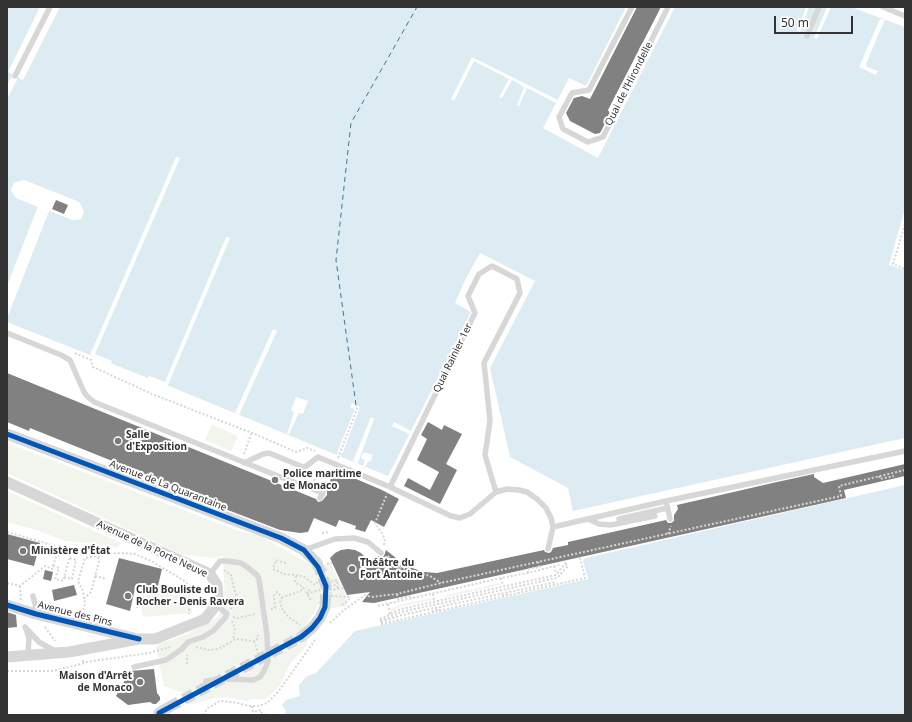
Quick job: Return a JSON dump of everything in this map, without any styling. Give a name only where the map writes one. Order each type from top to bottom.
[{"type":"street","name":"Avenue de La Quarantaine","points":[[7,434],[281,538],[304,550],[316,563]]},
{"type":"street","name":"Avenue de la Porte Neuve","points":[[7,482],[210,574],[217,585],[218,597],[216,606]]},
{"type":"street","name":"Avenue des Pins","points":[[7,605],[36,614],[139,640]]},
{"type":"street","points":[[7,657],[61,653],[139,640],[156,639],[205,618],[216,606]]},
{"type":"street","points":[[301,637],[312,628],[320,618],[325,607]]},
{"type":"street","points":[[157,715],[169,707]]},
{"type":"lane","points":[[15,76],[50,7]]},
{"type":"lane","name":"Quai de l’Hirondelle","points":[[632,7],[589,90],[572,93],[559,117],[563,129],[588,142],[603,137],[668,7]]},
{"type":"lane","points":[[807,36],[819,7]]},
{"type":"lane","points":[[883,7],[905,16]]},
{"type":"lane","name":"Quai Rainier 1er","points":[[390,487],[475,313],[468,296],[480,274],[492,266],[517,279],[520,293],[484,363],[490,421],[485,455],[496,492]]},
{"type":"lane","points":[[7,333],[70,360],[84,392],[94,402],[323,493],[320,498]]},
{"type":"lane","points":[[553,527],[666,501],[905,451]]},
{"type":"lane","points":[[243,462],[269,453],[303,467]]},
{"type":"lane","points":[[288,480],[318,457],[390,487],[451,516],[460,518],[470,514],[496,492],[507,489],[528,492],[546,508],[551,518],[553,527],[548,549]]},
{"type":"lane","points":[[666,501],[670,519]]},
{"type":"lane","points":[[620,519],[667,508]]},
{"type":"lane","points":[[588,519],[599,524],[611,525],[655,516]]},
{"type":"lane","points":[[304,550],[314,545],[335,539],[354,538],[368,542],[381,553]]},
{"type":"lane","points":[[206,681],[225,679],[253,680],[260,678],[268,661],[267,635],[259,579],[253,571],[234,561],[220,561],[210,574]]},
{"type":"lane","points":[[33,596],[36,614]]},
{"type":"lane","points":[[134,667],[166,660],[182,649],[188,642],[213,630],[227,614],[216,606]]},
{"type":"lane","points":[[28,656],[29,638],[25,627],[39,642],[61,653]]},
{"type":"path","points":[[905,224],[893,264],[905,269]]},
{"type":"path","points":[[91,360],[93,367],[152,394],[296,452],[307,448],[321,454]]},
{"type":"path","points":[[310,488],[317,474],[326,478],[335,459],[337,460],[357,409],[356,405]]},
{"type":"path","points":[[243,462],[252,433]]},
{"type":"path","points":[[328,625],[344,610],[365,595],[372,597],[397,594],[441,583],[841,496],[839,486],[905,470]]},
{"type":"path","points":[[879,476],[880,479],[894,476]]},
{"type":"path","points":[[384,546],[385,541],[383,535],[375,523],[390,487]]},
{"type":"path","points":[[7,532],[59,547],[52,569],[45,566],[20,586]]},
{"type":"path","points":[[53,566],[58,568],[55,579],[63,581],[72,549],[64,546],[61,556],[57,554]]},
{"type":"path","points":[[81,617],[84,599],[83,591],[78,581],[85,558],[119,553],[135,554],[165,568],[190,586],[189,618]]},
{"type":"path","points":[[390,554],[388,556],[399,567],[430,576],[441,583]]},
{"type":"path","points":[[84,599],[91,592],[99,561],[98,556]]},
{"type":"path","points":[[64,577],[72,579],[76,560],[70,558]]},
{"type":"path","points":[[527,586],[585,578],[580,558]]},
{"type":"path","points":[[286,563],[276,560],[273,569],[284,574],[303,576],[315,585],[324,575],[326,577],[322,584],[337,580],[338,588]]},
{"type":"path","points":[[556,583],[509,595],[504,592],[482,598],[464,606],[410,618],[380,621],[391,619],[413,611],[459,601],[482,598],[504,592],[527,586],[556,575],[568,560]]},
{"type":"path","points":[[528,573],[528,569],[540,567],[538,562]]},
{"type":"path","points":[[391,619],[401,609],[413,611],[459,601],[482,598],[555,578],[568,566],[565,564]]},
{"type":"path","points":[[378,606],[559,565]]},
{"type":"path","points":[[554,566],[556,575]]},
{"type":"path","points":[[74,569],[81,571]]},
{"type":"path","points":[[95,576],[107,579]]},
{"type":"path","points":[[282,597],[304,589],[295,582],[296,576]]},
{"type":"path","points":[[501,578],[504,592]]},
{"type":"path","points":[[555,578],[556,583]]},
{"type":"path","points":[[7,583],[20,586]]},
{"type":"path","points":[[137,608],[139,590],[160,590],[162,584]]},
{"type":"path","points":[[307,594],[315,590],[338,584]]},
{"type":"path","points":[[20,586],[21,601]]},
{"type":"path","points":[[527,586],[531,590]]},
{"type":"path","points":[[524,592],[527,586]]},
{"type":"path","points":[[342,605],[350,599],[349,597],[331,596],[330,590],[344,588]]},
{"type":"path","points":[[307,594],[306,592],[310,590]]},
{"type":"path","points":[[227,614],[237,618],[256,614],[263,610],[275,608],[274,595],[277,592],[282,597]]},
{"type":"path","points":[[307,594],[310,598],[312,598]]},
{"type":"path","points":[[397,594],[398,598],[411,596],[412,598]]},
{"type":"path","points":[[433,594],[435,606],[434,612]]},
{"type":"path","points":[[282,597],[280,603],[283,611],[290,618],[301,625]]},
{"type":"path","points":[[459,601],[464,606]]},
{"type":"path","points":[[457,607],[459,601]]},
{"type":"path","points":[[388,604],[391,619]]},
{"type":"path","points":[[435,606],[440,611]]},
{"type":"path","points":[[413,611],[417,616]]},
{"type":"path","points":[[410,618],[413,611]]},
{"type":"path","points":[[227,614],[234,624],[235,629],[233,640]]},
{"type":"path","points":[[254,642],[258,638],[258,630]]},
{"type":"path","points":[[203,715],[208,708],[220,701],[252,706],[267,703],[278,692],[318,636]]},
{"type":"path","points":[[7,671],[53,671],[86,662],[149,653],[188,642],[200,649],[210,650],[218,649],[233,640],[254,642]]},
{"type":"path","points":[[254,642],[259,655]]},
{"type":"path","points":[[77,658],[86,662]]},
{"type":"path","points":[[252,706],[253,712],[261,710],[265,715]]},
{"type":"shaded area","points":[[7,7],[40,7],[8,72],[23,80],[60,7],[626,7],[586,86],[569,78],[543,128],[598,158],[675,7],[851,7],[905,27],[905,208],[889,265],[905,270],[905,438],[573,511],[568,488],[510,457],[490,368],[535,281],[480,253],[465,280],[455,303],[471,312],[388,476],[169,386],[165,382],[149,376],[148,378],[7,322],[7,318],[49,210],[73,220],[81,219],[84,212],[79,202],[24,180],[14,183],[11,190],[16,198],[38,206],[7,286]]},
{"type":"shaded area","points":[[212,425],[238,436],[231,451],[205,440]]},
{"type":"shaded area","points":[[7,443],[241,532],[259,535],[314,567],[331,563],[345,593],[348,606],[333,608],[319,604],[303,631],[308,638],[307,645],[289,665],[281,683],[274,692],[265,699],[252,699],[246,701],[227,697],[215,698],[188,705],[187,694],[164,686],[156,647],[161,642],[175,639],[191,632],[218,617],[225,604],[223,556],[213,558],[181,554],[7,473]]},
{"type":"shaded area","points":[[905,485],[905,715],[285,715],[286,711],[282,705],[286,700],[300,696],[299,685],[307,676],[316,673],[355,631],[588,579],[583,560],[586,558]]},
{"type":"shaded area","points":[[7,491],[121,543],[117,548],[107,545],[65,541],[34,529],[7,522]]},
{"type":"shaded area","points":[[500,583],[500,585],[446,597],[446,595]]},
{"type":"shaded area","points":[[190,589],[192,613],[143,617],[140,594]]},
{"type":"shaded area","points":[[431,598],[431,600],[399,607],[391,612],[390,610],[399,605]]},
{"type":"pier","points":[[806,7],[809,7],[800,32],[797,31]]},
{"type":"pier","points":[[827,7],[831,7],[817,39],[814,38]]},
{"type":"pier","points":[[880,19],[885,19],[866,64],[867,67],[878,71],[876,75],[859,67]]},
{"type":"pier","points":[[472,57],[558,100],[556,103],[527,88],[519,106],[517,105],[524,87],[512,80],[502,98],[499,97],[509,79],[474,61],[454,101],[451,99]]},
{"type":"pier","points":[[14,75],[17,77],[17,80],[7,99],[7,85],[11,77],[12,78]]},
{"type":"pier","points":[[176,157],[180,158],[95,354],[112,361],[111,363],[90,355]]},
{"type":"pier","points":[[24,180],[79,202],[84,212],[81,219],[73,220],[49,211],[7,318],[7,313],[47,209],[49,208],[73,218],[79,217],[81,212],[78,204],[24,182],[16,184],[13,190],[17,196],[39,205],[40,207],[9,287],[7,288],[38,207],[16,198],[11,190],[14,183]]},
{"type":"pier","points":[[226,237],[230,238],[168,385],[165,382]]},
{"type":"pier","points":[[273,329],[277,331],[239,415],[235,413]]},
{"type":"pier","points":[[296,397],[308,401],[303,414],[299,413],[289,434],[287,434],[294,412],[291,410]]},
{"type":"pier","points":[[352,403],[360,407],[343,452],[340,456],[337,455],[338,450],[355,409],[350,407]]},
{"type":"pier","points":[[371,417],[374,419],[358,463],[353,461]]},
{"type":"pier","points":[[394,422],[411,431],[409,434],[392,426]]},
{"type":"pier","points":[[364,452],[373,455],[370,462],[368,461],[366,466],[363,466],[365,460],[361,458]]},
{"type":"building","points":[[637,7],[661,7],[608,110],[610,114],[600,133],[595,134],[570,121],[566,113],[574,98],[582,96],[590,99]]},
{"type":"building","points":[[56,200],[68,205],[64,214],[52,209]]},
{"type":"building","points":[[7,373],[316,499],[318,502],[322,501],[327,495],[326,490],[335,470],[399,499],[384,527],[371,520],[365,532],[355,529],[356,526],[339,520],[336,527],[314,518],[308,532],[300,533],[280,530],[186,494],[187,491],[30,428],[29,431],[7,422]]},
{"type":"building","points":[[428,422],[442,430],[444,425],[462,434],[446,464],[457,470],[440,504],[404,486],[408,478],[430,490],[439,472],[417,460],[427,439],[421,435]]},
{"type":"building","points":[[905,464],[905,476],[844,490],[846,498],[374,603],[362,602],[370,592],[347,595],[330,558],[341,550],[348,549],[361,553],[370,562],[378,556],[384,556],[386,550],[406,566],[424,572],[437,573],[544,550],[545,552],[549,553],[553,548],[568,545],[568,542],[666,520],[668,523],[671,523],[674,521],[674,515],[678,509],[677,505],[814,474],[814,477],[823,483]]},
{"type":"building","name":"Ministère d'État","points":[[7,534],[40,543],[34,566],[7,559]]},
{"type":"building","points":[[119,558],[162,569],[157,590],[136,584],[130,611],[106,604]]},
{"type":"building","points":[[45,570],[53,572],[51,581],[43,579]]},
{"type":"building","points":[[74,585],[77,595],[54,601],[52,590]]},
{"type":"building","points":[[7,612],[16,615],[17,627],[7,628]]},
{"type":"building","name":"Maison d'Arrêt de Monaco","points":[[154,669],[157,693],[160,697],[160,700],[156,704],[150,702],[128,705],[116,696],[130,671]]},
{"type":"ferry route","points":[[356,405],[336,260],[351,123],[417,7]]},
{"type":"tunnel","points":[[317,563],[326,586],[325,607]]},
{"type":"tunnel","points":[[169,707],[301,637]]},
{"type":"cycle path","points":[[7,434],[281,538],[304,550],[318,567],[326,586],[325,607],[320,618],[312,628],[301,637],[159,713]]},
{"type":"cycle path","points":[[7,605],[36,614],[139,639]]},
{"type":"place","name":"Salle d'Exposition","points":[[118,441]]},
{"type":"place","name":"Police maritime de Monaco","points":[[275,480]]},
{"type":"place","name":"Ministère d'État","points":[[23,551]]},
{"type":"place","name":"Théâtre du Fort Antoine","points":[[352,569]]},
{"type":"place","name":"Club Bouliste du Rocher - Denis Ravera","points":[[128,596]]},
{"type":"place","name":"Maison d'Arrêt de Monaco","points":[[140,682]]}]
